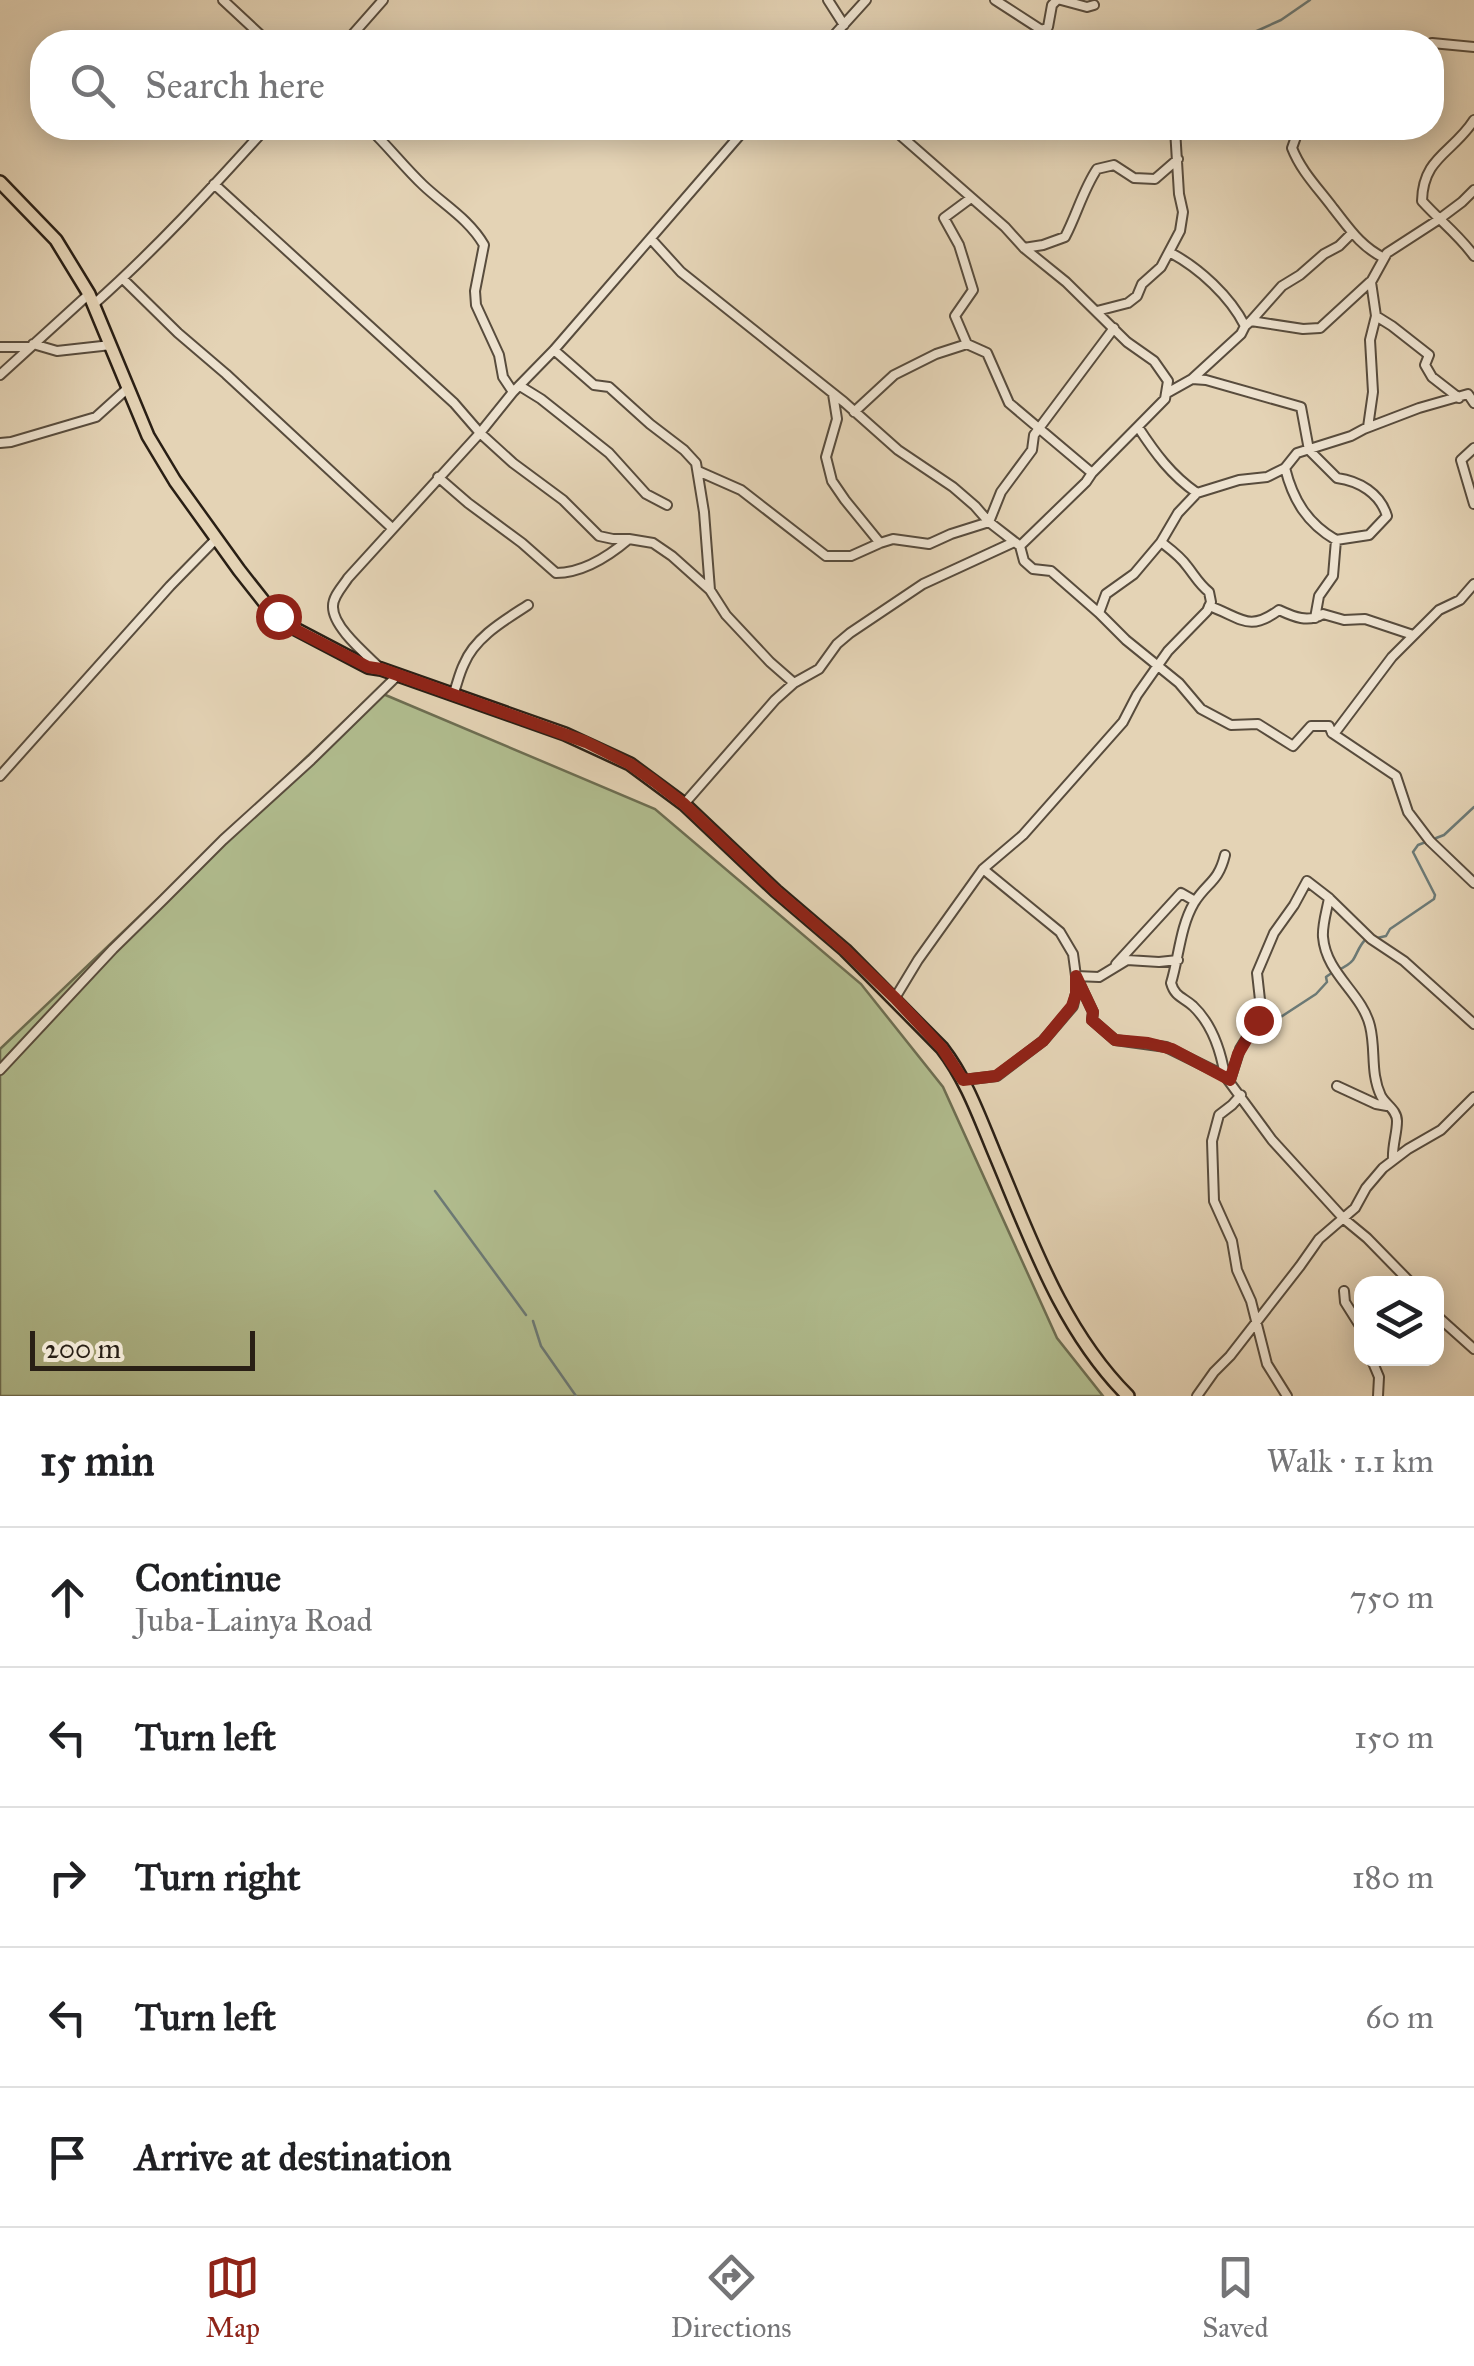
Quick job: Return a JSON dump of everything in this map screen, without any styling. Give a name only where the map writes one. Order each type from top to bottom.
[{"type":"main road","points":[[0,182],[56,240],[91,300],[162,461],[256,592],[286,624],[368,667],[454,694],[603,750],[630,764],[684,804],[845,950],[942,1048],[963,1080],[1042,1266],[1067,1315],[1093,1355],[1128,1396]]},
{"type":"street","points":[[223,0],[255,30]]},
{"type":"street","points":[[358,30],[383,0]]},
{"type":"street","points":[[828,0],[844,25]]},
{"type":"street","points":[[839,30],[866,0]]},
{"type":"street","points":[[996,0],[1039,30]]},
{"type":"street","points":[[1042,30],[1048,27],[1052,5],[1059,0],[1094,6]]},
{"type":"street","points":[[1444,44],[1474,47]]},
{"type":"street","points":[[1474,120],[1466,134],[1430,166],[1422,186],[1422,200],[1474,256]]},
{"type":"street","points":[[0,376],[31,345],[123,279],[255,140]]},
{"type":"street","points":[[380,140],[430,192],[449,204],[484,245],[476,305],[495,345],[503,377],[592,438],[646,494],[666,504]]},
{"type":"street","points":[[381,669],[342,628],[332,609],[348,578],[554,350],[736,140]]},
{"type":"street","points":[[684,804],[775,700],[819,668],[837,644],[923,584],[1016,544],[1086,482],[1167,393],[1168,381],[1154,361],[1141,354],[906,140]]},
{"type":"street","points":[[1097,312],[1128,303],[1137,296],[1142,284],[1161,267],[1180,231],[1183,212],[1178,194],[1176,140]]},
{"type":"street","points":[[1296,140],[1292,148],[1298,165],[1351,234],[1384,258]]},
{"type":"street","points":[[1024,248],[1043,246],[1065,236],[1086,184],[1097,169],[1114,165],[1134,178],[1155,180],[1178,159]]},
{"type":"street","points":[[214,184],[454,402],[480,433],[563,500],[600,536],[654,543],[672,556],[710,590],[726,616],[794,683]]},
{"type":"street","points":[[1170,252],[1216,288],[1248,324],[1320,328],[1370,282],[1387,252],[1438,220],[1474,190]]},
{"type":"street","points":[[971,198],[944,218],[959,245],[972,290],[955,316],[968,344],[988,354],[1009,403],[1092,472]]},
{"type":"street","points":[[1167,393],[1192,378],[1241,334],[1282,286],[1351,234]]},
{"type":"street","points":[[651,239],[681,272],[898,450],[953,487],[1016,544],[1024,560],[1033,568],[1051,572],[1180,683],[1201,709],[1231,725],[1258,724],[1293,746],[1311,726],[1329,726],[1332,734],[1396,776],[1408,812],[1430,841],[1474,883]]},
{"type":"street","points":[[123,279],[392,528]]},
{"type":"street","points":[[1368,427],[1373,392],[1370,340],[1376,316],[1370,282]]},
{"type":"street","points":[[1376,316],[1428,356],[1425,365],[1432,377],[1467,393],[1474,403]]},
{"type":"street","points":[[989,522],[1001,492],[1032,450],[1031,442],[1039,428],[1114,328]]},
{"type":"street","points":[[854,412],[894,374],[968,344]]},
{"type":"street","points":[[0,346],[31,345],[57,351],[111,345]]},
{"type":"street","points":[[554,350],[594,385],[609,387],[696,463],[710,590]]},
{"type":"street","points":[[1192,378],[1301,407],[1309,450],[1337,478],[1349,478],[1368,490],[1383,503],[1387,516],[1369,535],[1336,540],[1318,530],[1302,512],[1284,468]]},
{"type":"street","points":[[0,443],[96,417],[128,388]]},
{"type":"street","points":[[1099,614],[1106,594],[1134,574],[1197,493],[1239,480],[1267,477],[1284,468],[1297,453],[1467,393]]},
{"type":"street","points":[[833,394],[837,419],[826,457],[832,481],[880,543]]},
{"type":"street","points":[[1138,427],[1156,455],[1197,493]]},
{"type":"street","points":[[1474,448],[1460,460],[1474,504]]},
{"type":"street","points":[[698,472],[741,490],[826,556],[852,556],[893,539],[930,544],[989,522]]},
{"type":"street","points":[[438,477],[556,573],[601,560],[629,538]]},
{"type":"street","points":[[0,776],[216,539]]},
{"type":"street","points":[[1316,618],[1319,596],[1333,576],[1336,540]]},
{"type":"street","points":[[895,998],[983,869],[1023,835],[1123,722],[1168,651],[1209,606],[1209,592],[1161,542]]},
{"type":"street","points":[[1332,734],[1392,657],[1439,610],[1460,600],[1474,584]]},
{"type":"street","points":[[454,694],[474,648],[501,622],[528,604]]},
{"type":"street","points":[[1209,606],[1244,622],[1264,622],[1280,610],[1296,618],[1316,618],[1322,614],[1344,620],[1365,619],[1413,635]]},
{"type":"street","points":[[0,1070],[150,912],[398,676]]},
{"type":"street","points":[[1225,855],[1220,874],[1195,901],[1182,930],[1170,983],[1179,998],[1192,1006],[1206,1024],[1219,1048],[1227,1078]]},
{"type":"street","points":[[963,1080],[996,1076],[1043,1041],[1072,1006],[1076,994],[1073,954],[1060,932],[983,869]]},
{"type":"street","points":[[1227,1078],[1258,1020],[1257,972],[1274,934],[1307,881],[1371,939],[1404,960],[1474,1024]]},
{"type":"street","points":[[1109,971],[1181,893],[1195,901]]},
{"type":"street","points":[[1329,898],[1323,937],[1334,970],[1364,1011],[1370,1027],[1373,1072],[1379,1093],[1397,1118],[1393,1160]]},
{"type":"street","points":[[1076,976],[1099,977],[1127,960],[1178,960]]},
{"type":"street","points":[[1076,976],[1093,1012],[1092,1020],[1115,1040],[1166,1047],[1227,1078],[1272,1140],[1344,1219],[1404,1276]]},
{"type":"street","points":[[1337,1086],[1387,1106]]},
{"type":"street","points":[[1241,1095],[1219,1115],[1212,1141],[1214,1201],[1232,1241],[1237,1270],[1251,1301],[1267,1364],[1287,1396]]},
{"type":"street","points":[[1197,1396],[1310,1250],[1355,1208],[1382,1168],[1441,1130],[1474,1098]]},
{"type":"street","points":[[1344,1292],[1354,1317]]},
{"type":"street","points":[[1444,1322],[1474,1349]]},
{"type":"street","points":[[1374,1366],[1379,1377],[1378,1396]]},
{"type":"green space","points":[[376,691],[655,809],[861,984],[943,1087],[1057,1338],[1103,1396],[0,1396],[0,1049]]},
{"type":"waterway","points":[[1259,30],[1310,0]]},
{"type":"waterway","points":[[1377,938],[1386,936],[1390,929],[1434,899],[1413,852],[1418,845],[1444,835],[1474,807]]},
{"type":"waterway","points":[[1270,1024],[1316,994],[1327,982],[1326,977],[1350,963],[1363,942],[1370,939]]},
{"type":"waterway","points":[[435,1191],[526,1315]]},
{"type":"waterway","points":[[533,1321],[541,1346],[576,1396]]},
{"type":"route","points":[[278,616],[292,628],[368,667],[565,734],[630,764],[684,804],[845,950],[942,1048],[963,1080],[996,1076],[1043,1041],[1072,1006],[1076,976],[1093,1012],[1092,1020],[1115,1040],[1172,1049],[1230,1080],[1238,1054],[1258,1020]]}]
